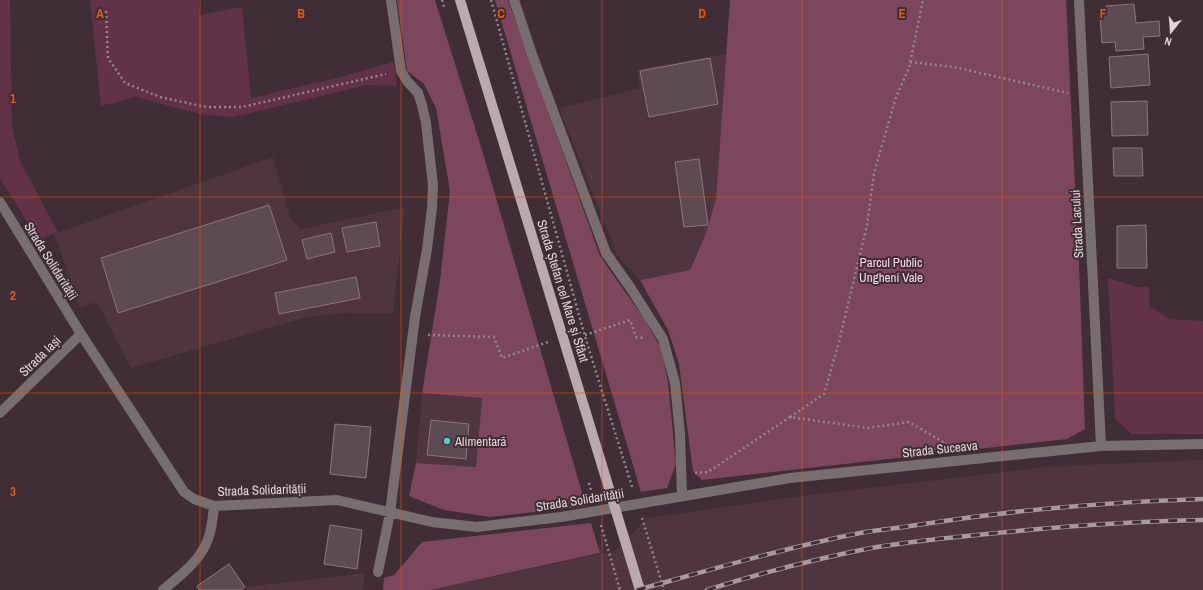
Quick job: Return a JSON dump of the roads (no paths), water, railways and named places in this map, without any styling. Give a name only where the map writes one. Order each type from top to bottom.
[{"type":"main road","name":"Strada Ștefan cel Mare și Sfânt","points":[[460,0],[640,590]]},
{"type":"street","points":[[378,572],[390,513],[415,317],[431,229],[433,185],[426,123],[422,105],[418,93],[407,81],[401,71],[391,0]]},
{"type":"street","points":[[514,0],[533,57],[606,253],[630,287],[663,339],[675,383],[680,434],[682,496]]},
{"type":"street","name":"Strada Lacului","points":[[1079,0],[1101,446]]},
{"type":"street","name":"Strada Solidarității","points":[[0,202],[81,334],[184,492],[194,499],[214,506],[337,500],[364,505],[390,513],[432,522],[476,527],[561,517],[682,496]]},
{"type":"street","name":"Strada Iași","points":[[0,413],[81,334]]},
{"type":"street","name":"Strada Suceava","points":[[682,496],[790,478],[1101,446],[1203,444]]},
{"type":"street","points":[[164,590],[201,555],[212,528],[214,506]]},
{"type":"railway","points":[[637,590],[775,552],[860,533],[1024,511],[1131,502],[1203,499]]},
{"type":"railway","points":[[707,590],[768,572],[850,552],[902,543],[1074,526],[1151,521],[1203,520]]},
{"type":"place","name":"Alimentară","points":[[447,441]]},
{"type":"park label","name":"Parcul Public Ungheni Vale","points":[[891,270]]}]
